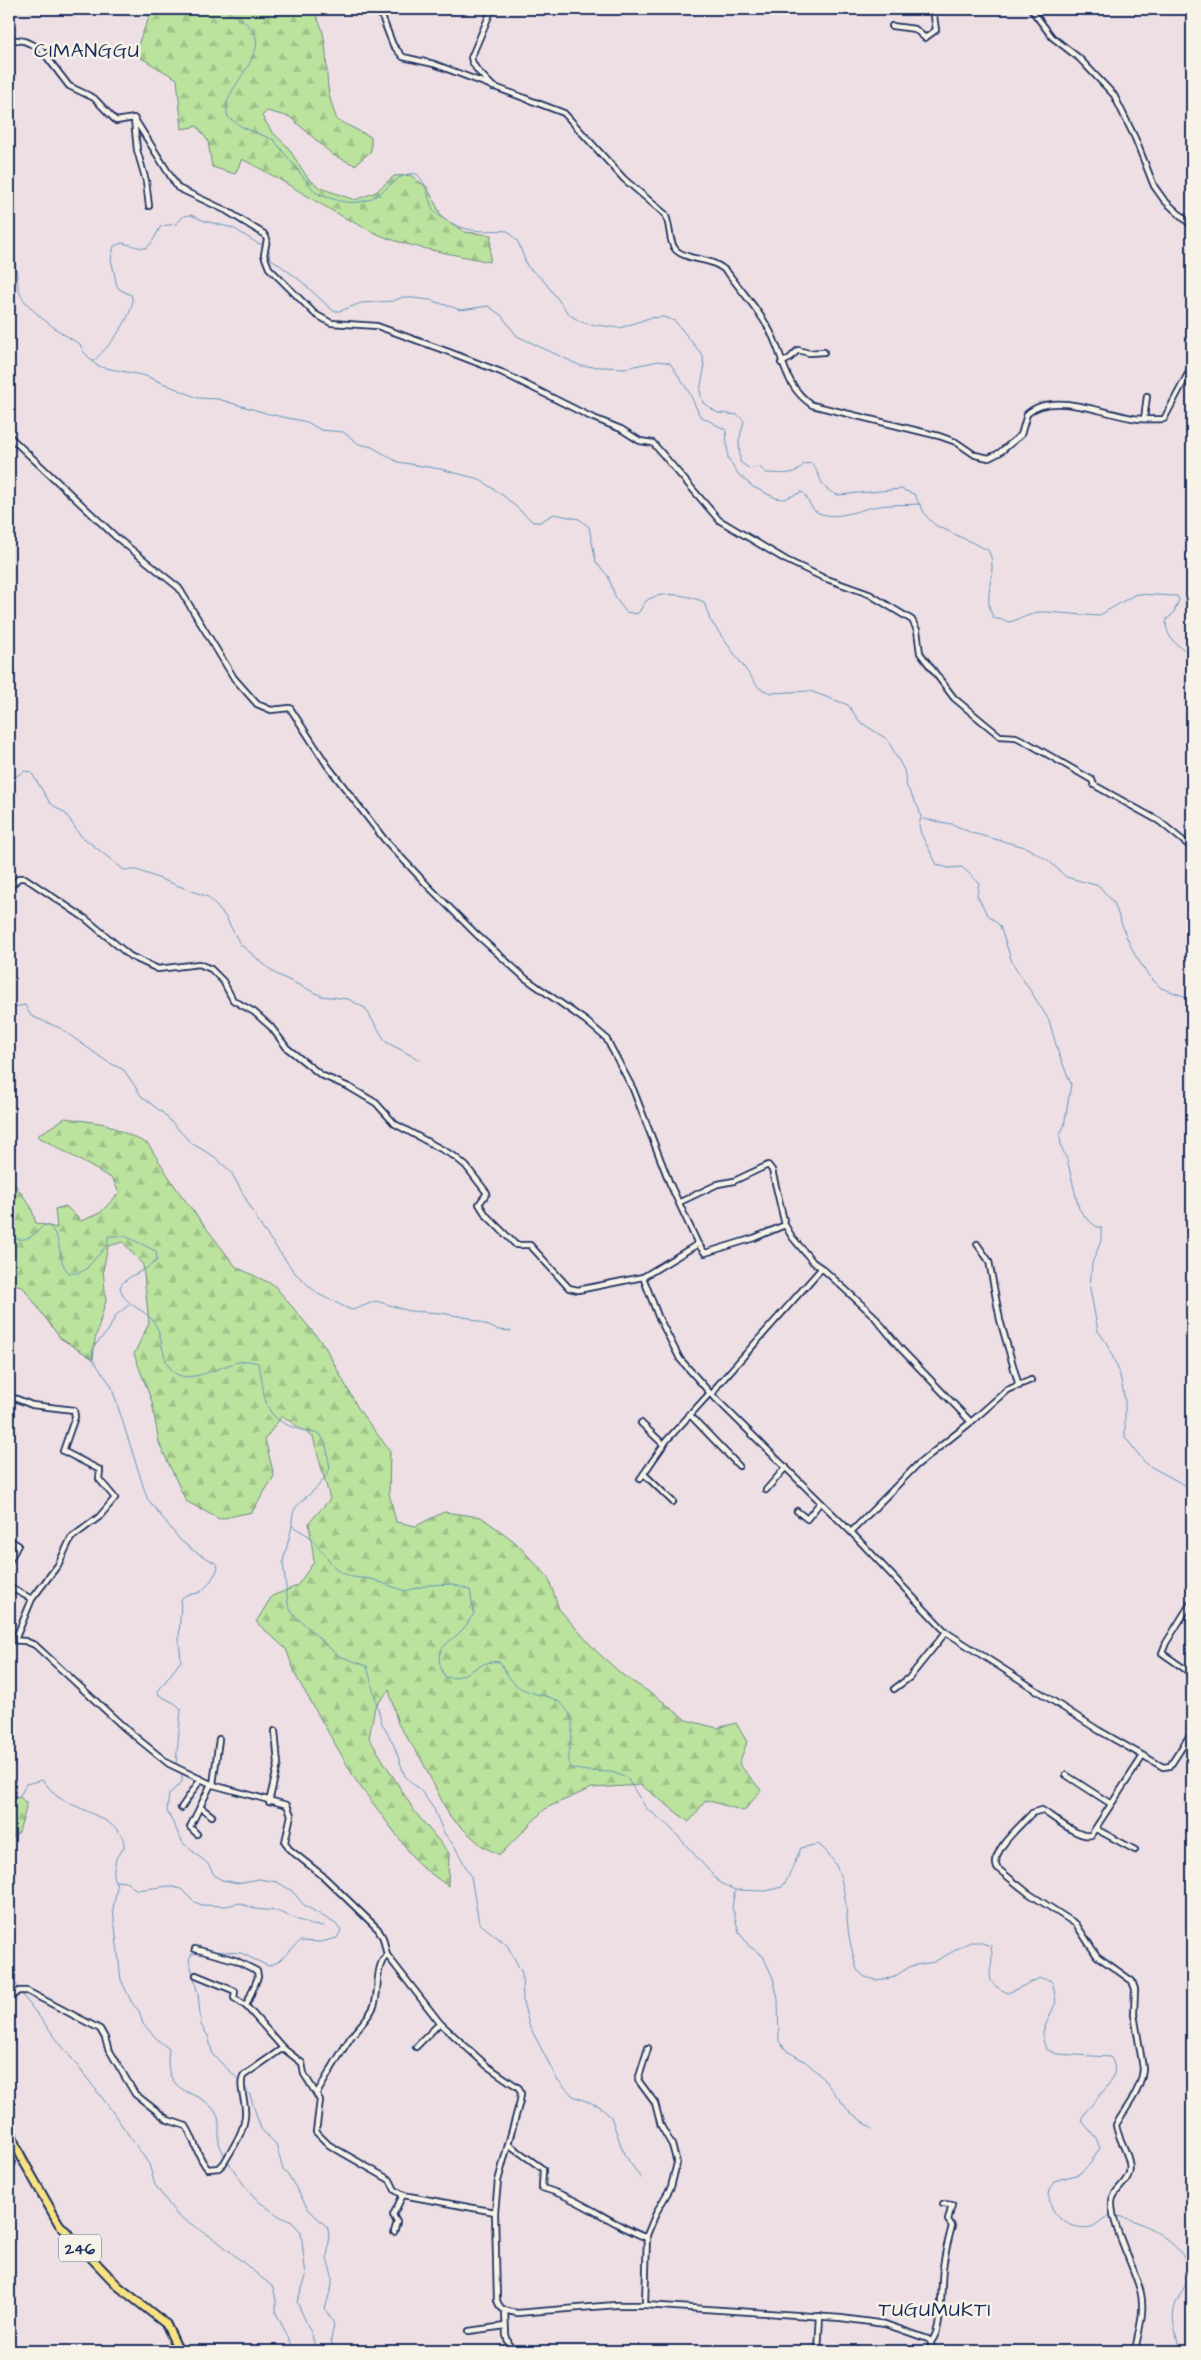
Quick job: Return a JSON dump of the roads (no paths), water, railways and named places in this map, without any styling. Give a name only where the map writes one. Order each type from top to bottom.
[{"type":"main road","name":"246","points":[[9,2123],[15,2144],[59,2224],[106,2275],[166,2324],[179,2351]]},
{"type":"street","points":[[379,9],[391,40],[398,53],[403,57],[434,64],[564,113],[624,179],[665,214],[669,220],[673,246],[677,251],[684,255],[712,262],[721,266],[728,273],[771,333],[787,378],[795,389],[812,405],[939,436],[956,442],[975,455],[989,458],[999,454],[1017,439],[1023,431],[1027,414],[1039,405],[1066,405],[1134,418],[1164,419],[1192,366]]},
{"type":"street","points":[[492,9],[471,58],[477,72],[487,79],[493,87]]},
{"type":"street","points":[[892,26],[915,29],[925,38],[936,30],[933,9]]},
{"type":"street","points":[[1031,9],[1052,37],[1079,58],[1106,83],[1135,138],[1154,186],[1164,200],[1192,226]]},
{"type":"street","points":[[9,39],[24,41],[40,48],[68,86],[94,98],[116,121],[134,118]]},
{"type":"street","points":[[134,118],[136,150],[146,181],[149,206]]},
{"type":"street","points":[[134,118],[178,188],[227,211],[264,234],[267,239],[264,255],[269,268],[315,314],[331,323],[377,326],[500,372],[591,417],[621,429],[640,441],[653,443],[719,520],[786,560],[824,578],[869,594],[912,620],[917,630],[920,653],[945,688],[954,698],[1000,736],[1016,737],[1057,759],[1092,780],[1094,785],[1160,822],[1192,848]]},
{"type":"street","points":[[781,363],[789,359],[798,350],[809,353],[824,352]]},
{"type":"street","points":[[1144,418],[1147,396]]},
{"type":"street","points":[[9,436],[116,538],[179,588],[234,678],[244,691],[257,704],[272,710],[290,708],[327,765],[362,811],[384,839],[428,886],[476,934],[525,978],[586,1021],[606,1038],[633,1089],[698,1244],[705,1253],[754,1238],[785,1225]]},
{"type":"street","points":[[9,888],[19,878],[26,878],[86,918],[126,955],[154,968],[172,969],[198,964],[211,969],[223,981],[233,1000],[254,1012],[271,1027],[286,1048],[321,1075],[362,1094],[376,1103],[395,1124],[454,1156],[466,1166],[487,1193],[479,1204],[486,1216],[516,1245],[530,1245],[569,1288],[578,1290],[643,1277],[698,1244]]},
{"type":"street","points":[[680,1202],[718,1184],[734,1181],[768,1165],[772,1170],[785,1225],[808,1257],[873,1315],[900,1348],[971,1422]]},
{"type":"street","points":[[978,1244],[990,1260],[1000,1320],[1018,1386]]},
{"type":"street","points":[[640,1479],[689,1414],[711,1394],[821,1268]]},
{"type":"street","points":[[643,1277],[668,1339],[680,1359],[711,1394],[851,1532],[946,1632],[1098,1730],[1163,1766],[1170,1766],[1192,1732]]},
{"type":"street","points":[[851,1532],[917,1465],[971,1422],[1007,1390],[1031,1380]]},
{"type":"street","points":[[9,1398],[12,1397],[32,1405],[74,1410],[75,1417],[64,1451],[100,1470],[99,1479],[115,1498],[99,1517],[79,1534],[74,1535],[58,1565],[32,1599],[14,1640]]},
{"type":"street","points":[[689,1414],[739,1466]]},
{"type":"street","points":[[642,1423],[664,1445]]},
{"type":"street","points":[[766,1490],[786,1467]]},
{"type":"street","points":[[644,1474],[673,1502]]},
{"type":"street","points":[[797,1511],[807,1519],[820,1503]]},
{"type":"street","points":[[9,1540],[18,1545],[9,1562]]},
{"type":"street","points":[[9,1587],[32,1599]]},
{"type":"street","points":[[1192,1601],[1166,1643],[1162,1654],[1192,1674]]},
{"type":"street","points":[[894,1689],[909,1678],[946,1632]]},
{"type":"street","points":[[9,1640],[34,1645],[168,1764],[212,1785],[269,1802],[287,1805],[290,1808],[290,1819],[285,1834],[286,1845],[323,1876],[378,1929],[383,1938],[386,1955],[440,2023],[487,2066],[521,2090],[520,2101],[498,2181],[495,2212],[497,2300],[500,2308],[505,2311],[517,2312],[616,2305],[644,2305],[820,2316],[885,2324],[928,2339],[931,2342]]},
{"type":"street","points":[[269,1802],[278,1764],[275,1731]]},
{"type":"street","points":[[198,1834],[190,1827],[212,1785],[219,1740]]},
{"type":"street","points":[[1135,2351],[1142,2312],[1141,2292],[1116,2222],[1112,2202],[1113,2196],[1127,2178],[1130,2170],[1116,2126],[1141,2084],[1143,2076],[1134,2014],[1135,1989],[1132,1981],[1127,1976],[1097,1956],[1076,1924],[1028,1893],[997,1868],[996,1864],[998,1850],[1032,1813],[1038,1810],[1042,1810],[1072,1830],[1086,1836],[1091,1835],[1143,1756]]},
{"type":"street","points":[[1066,1775],[1111,1804]]},
{"type":"street","points":[[181,1808],[201,1779]]},
{"type":"street","points":[[200,1807],[212,1816]]},
{"type":"street","points":[[1096,1829],[1135,1850]]},
{"type":"street","points":[[195,1949],[235,1960],[257,1971],[258,1977],[246,2006]]},
{"type":"street","points":[[317,2093],[352,2036],[364,2023],[372,2010],[378,1987],[380,1965],[386,1955]]},
{"type":"street","points":[[196,1974],[234,1990],[234,1998],[246,2006],[283,2048],[300,2061],[304,2074],[317,2093],[320,2103],[316,2128],[319,2136],[329,2145],[390,2180],[395,2190],[403,2195],[495,2212]]},
{"type":"street","points":[[9,1999],[19,1991],[28,1991],[100,2030],[112,2056],[134,2094],[168,2120],[186,2126],[195,2140],[204,2165],[208,2169],[214,2170],[224,2163],[244,2122],[246,2111],[242,2078],[260,2062],[283,2048]]},
{"type":"street","points":[[416,2047],[440,2023]]},
{"type":"street","points":[[644,2305],[647,2238],[656,2211],[671,2187],[677,2166],[672,2145],[661,2126],[655,2103],[638,2080],[648,2048]]},
{"type":"street","points":[[508,2144],[544,2169],[542,2188],[574,2198],[629,2231],[647,2238]]},
{"type":"street","points":[[394,2232],[397,2222],[394,2215],[403,2195]]},
{"type":"street","points":[[931,2351],[931,2342],[936,2335],[939,2319],[944,2262],[952,2226],[948,2220],[952,2205],[943,2204]]},
{"type":"street","points":[[505,2311],[505,2326],[511,2351]]},
{"type":"street","points":[[818,2351],[820,2316]]},
{"type":"street","points":[[468,2331],[505,2326]]},
{"type":"waterway","points":[[223,9],[246,23],[256,37],[256,48],[252,59],[231,94],[227,106],[228,117],[242,127],[274,140],[315,192],[340,201],[355,203],[376,196],[408,174],[417,174],[424,185],[432,208],[443,218],[467,229],[508,231],[518,242],[527,266],[544,281],[569,314],[579,321],[620,328],[649,318],[663,317],[675,321],[703,356],[704,370],[700,391],[703,403],[718,413],[738,415],[744,421],[739,441],[740,462],[750,469],[759,466],[766,473],[782,474],[792,473],[804,464],[811,463],[827,489],[838,495],[901,489],[914,494],[926,516],[935,525],[988,550],[992,566],[989,602],[994,618],[1010,622],[1038,612],[1098,616],[1136,594],[1177,596],[1179,600],[1173,614],[1167,619],[1168,633],[1178,646],[1187,650],[1192,647]]},
{"type":"waterway","points":[[93,361],[106,349],[120,330],[130,311],[132,302],[131,295],[117,286],[111,259],[114,246],[122,243],[146,248],[152,242],[161,226],[176,224],[184,216],[191,215],[205,221],[233,228],[257,243],[264,245]]},
{"type":"waterway","points":[[268,246],[270,258],[300,280],[333,311],[340,311],[361,303],[393,301],[403,297],[430,300],[461,310],[488,306],[501,315],[517,336],[581,366],[625,368],[659,361],[670,363],[689,392],[700,416],[726,430],[728,458],[739,475],[753,487],[776,498],[784,499],[802,492],[816,511],[833,516],[878,506],[920,504]]},
{"type":"waterway","points":[[9,253],[15,263],[19,291],[29,306],[45,321],[80,344],[83,351],[95,364],[101,367],[146,376],[198,398],[218,399],[269,414],[307,422],[321,430],[343,432],[359,444],[372,447],[398,462],[440,469],[479,479],[505,497],[533,522],[540,522],[554,514],[579,519],[589,527],[596,562],[608,576],[616,599],[626,612],[637,614],[646,601],[659,596],[691,597],[704,602],[710,620],[759,688],[771,693],[810,691],[848,705],[860,722],[887,739],[904,770],[907,787],[919,809],[921,834],[937,865],[949,868],[962,867],[979,883],[977,896],[987,914],[1000,926],[1012,962],[1049,1020],[1058,1052],[1071,1084],[1064,1126],[1060,1134],[1061,1147],[1067,1159],[1079,1209],[1087,1219],[1097,1227],[1101,1227],[1101,1241],[1092,1263],[1090,1289],[1098,1331],[1106,1342],[1119,1371],[1125,1400],[1125,1437],[1146,1464],[1192,1489]]},
{"type":"waterway","points":[[9,779],[25,771],[31,772],[50,803],[66,814],[80,835],[124,870],[137,870],[208,897],[225,916],[240,944],[276,974],[322,996],[348,999],[365,1008],[386,1042],[420,1060]]},
{"type":"waterway","points":[[923,819],[952,824],[972,833],[1025,847],[1048,860],[1066,877],[1099,886],[1114,903],[1126,936],[1148,975],[1161,988],[1192,999]]},
{"type":"waterway","points":[[9,1008],[25,1005],[31,1016],[60,1028],[106,1061],[124,1070],[142,1097],[163,1113],[191,1143],[215,1157],[231,1172],[262,1228],[295,1273],[318,1294],[353,1310],[376,1301],[409,1311],[441,1313],[470,1318],[498,1330],[511,1331]]},
{"type":"waterway","points":[[9,1238],[25,1239],[44,1225],[48,1225],[56,1237],[62,1262],[69,1273],[79,1273],[86,1269],[108,1244],[108,1236],[125,1236],[156,1251],[157,1260],[153,1264],[128,1278],[120,1286],[125,1298],[151,1318],[155,1324],[170,1368],[177,1374],[185,1377],[206,1373],[238,1362],[258,1363],[265,1400],[276,1418],[289,1426],[320,1434],[326,1444],[330,1469],[318,1486],[297,1505],[293,1514],[292,1526],[309,1536],[337,1570],[352,1577],[371,1579],[405,1591],[429,1585],[452,1584],[470,1590],[474,1613],[464,1628],[446,1644],[440,1654],[439,1660],[445,1677],[453,1678],[486,1663],[500,1662],[510,1679],[522,1689],[558,1701],[570,1715],[572,1721],[569,1754],[570,1768],[612,1772],[627,1778],[646,1808],[667,1824],[720,1883],[735,1890],[766,1891],[782,1887],[801,1848],[818,1844],[827,1852],[839,1871],[852,1952],[857,1970],[865,1977],[875,1980],[892,1978],[911,1966],[934,1962],[970,1942],[979,1942],[991,1946],[990,1974],[993,1984],[1008,1993],[1040,1978],[1050,1980],[1053,1984],[1056,2002],[1043,2031],[1046,2049],[1057,2054],[1110,2057],[1114,2065],[1114,2073],[1110,2082],[1081,2120],[1096,2138],[1100,2148],[1090,2164],[1079,2174],[1054,2181],[1049,2194],[1050,2204],[1063,2221],[1077,2227],[1091,2227],[1111,2215]]},
{"type":"waterway","points":[[129,1305],[116,1315],[108,1331],[96,1344],[92,1351],[93,1360],[111,1385],[147,1498],[180,1540],[194,1551],[217,1564],[218,1568],[203,1590],[187,1595],[181,1600],[179,1639],[181,1661],[158,1691],[159,1695],[176,1704],[181,1709],[176,1764]]},
{"type":"waterway","points":[[292,1526],[283,1562],[288,1605],[292,1613],[337,1655],[367,1666],[382,1724],[393,1743],[405,1776],[421,1791],[434,1809],[444,1833],[455,1847],[471,1876],[479,1923],[507,1945],[522,1973],[523,2002],[529,2025],[557,2079],[573,2096],[599,2106],[611,2117],[624,2154],[641,2178]]},
{"type":"waterway","points":[[177,1770],[182,1774],[182,1782],[169,1794],[167,1811],[183,1843],[208,1864],[215,1876],[222,1880],[237,1883],[259,1879],[277,1882],[292,1891],[304,1905],[336,1924],[341,1931],[337,1938],[321,1942],[300,1941],[278,1962],[268,1966],[241,1953],[212,1951]]},
{"type":"waterway","points":[[9,1803],[21,1794],[26,1784],[42,1780],[58,1797],[109,1823],[123,1838],[124,1847],[116,1858],[113,1876],[117,1886],[113,1909],[121,1980],[132,2003],[139,2011],[143,2024],[169,2049],[168,2066],[171,2077],[185,2091],[211,2106],[217,2115],[219,2142],[225,2156]]},
{"type":"waterway","points":[[115,1881],[126,1882],[137,1890],[169,1886],[181,1889],[193,1901],[202,1905],[226,1906],[239,1903],[255,1909],[277,1911],[311,1925],[324,1926]]},
{"type":"waterway","points":[[735,1891],[732,1907],[739,1932],[749,1946],[763,1956],[773,1978],[778,1999],[779,2041],[787,2051],[806,2062],[819,2074],[849,2111],[872,2129]]},
{"type":"waterway","points":[[203,1953],[192,1954],[189,1959],[198,1994],[201,2025],[208,2036],[213,2055],[240,2081]]},
{"type":"waterway","points":[[9,1977],[19,1988]]},
{"type":"waterway","points":[[20,1992],[107,2104],[149,2164],[155,2185],[177,2215],[216,2240],[273,2287],[276,2313],[295,2351]]},
{"type":"waterway","points":[[243,2084],[250,2095],[261,2129],[276,2144],[283,2170],[289,2176],[308,2209],[328,2228],[327,2259],[332,2276],[332,2285],[325,2309],[334,2324],[331,2340],[335,2351]]},
{"type":"waterway","points":[[227,2160],[244,2185],[258,2201],[279,2216],[292,2222],[301,2232],[306,2277],[297,2302],[312,2335],[316,2351]]},
{"type":"waterway","points":[[1115,2216],[1136,2222],[1160,2234],[1186,2260],[1189,2275],[1177,2300],[1173,2315],[1179,2351]]},
{"type":"district","name":"CIMANGGU","points":[[87,50]]},
{"type":"district","name":"TUGUMUKTI","points":[[935,2309]]}]
